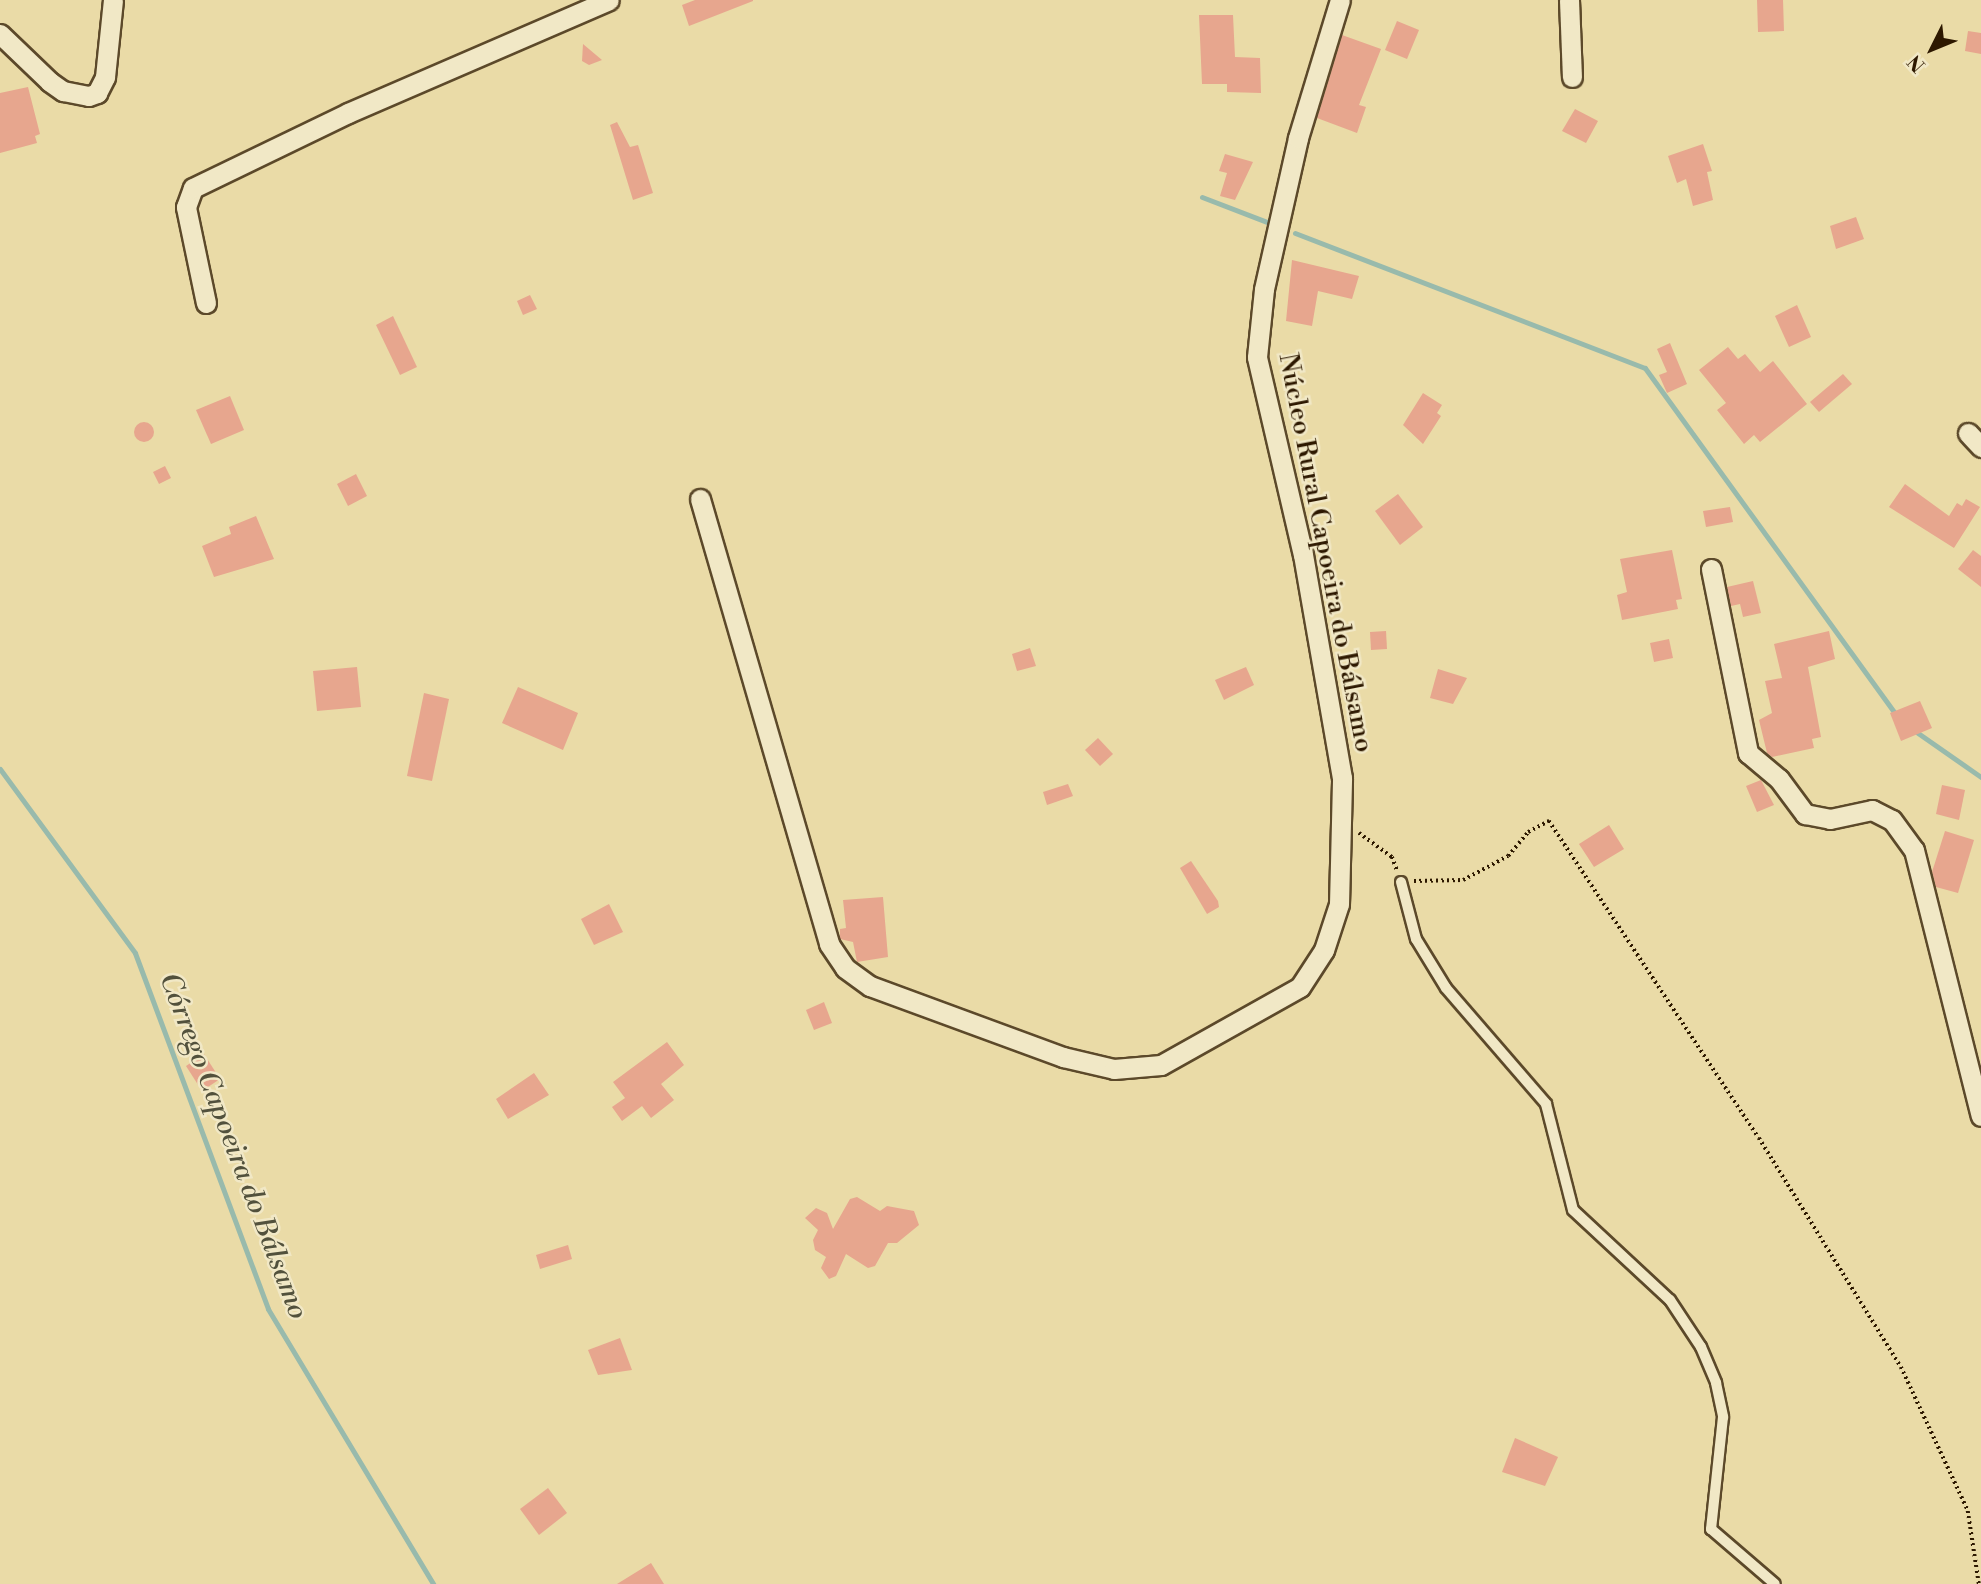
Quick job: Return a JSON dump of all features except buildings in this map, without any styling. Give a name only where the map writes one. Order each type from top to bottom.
[{"type":"street","points":[[0,34],[50,82],[63,91],[89,96],[97,93],[106,77],[113,0]]},
{"type":"street","points":[[206,303],[186,207],[193,188],[348,113],[609,0]]},
{"type":"street","name":"Núcleo Rural Capoeira do Bálsamo","points":[[700,499],[829,944],[845,968],[870,986],[1093,1066],[1132,1070],[1161,1065],[1288,996],[1310,977],[1339,904],[1343,825],[1336,734],[1303,555],[1257,357],[1264,289],[1295,151],[1340,0]]},
{"type":"street","points":[[1569,0],[1572,77]]},
{"type":"street","points":[[1711,569],[1748,753],[1779,779],[1805,814],[1830,818],[1872,810],[1892,820],[1914,850],[1981,1116]]},
{"type":"lane","points":[[1401,881],[1416,939],[1446,988],[1546,1104],[1573,1210],[1670,1300],[1701,1347],[1716,1383],[1723,1417],[1711,1529],[1775,1584]]},
{"type":"path","points":[[1343,825],[1375,840],[1392,857],[1401,881],[1463,880],[1508,856],[1528,832],[1549,821],[1759,1138],[1901,1367],[1968,1511],[1979,1584]]},
{"type":"waterway","points":[[1202,197],[1267,222]]},
{"type":"waterway","points":[[1295,233],[1645,368],[1897,716]]},
{"type":"waterway","points":[[1915,731],[1981,777]]},
{"type":"waterway","name":"Córrego Capoeira do Bálsamo","points":[[0,769],[135,953],[268,1309],[433,1584]]}]
